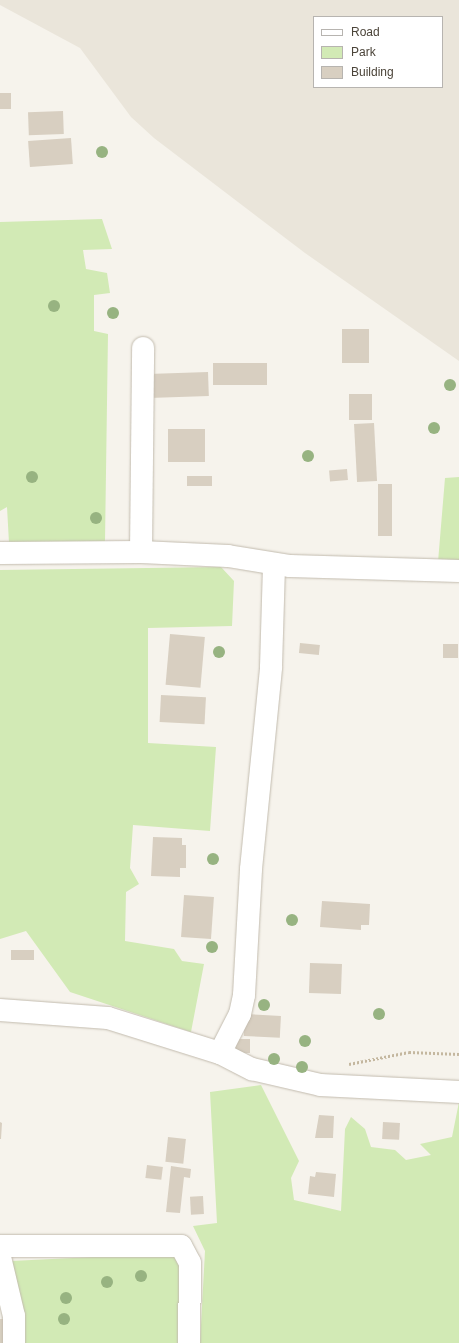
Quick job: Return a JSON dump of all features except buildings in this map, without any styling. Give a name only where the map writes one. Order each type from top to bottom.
[{"type":"street","points":[[141,552],[143,348]]},
{"type":"street","points":[[0,553],[141,552],[228,556],[274,564],[459,571]]},
{"type":"street","points":[[220,1053],[240,1014],[244,995],[251,870],[271,667],[274,564]]},
{"type":"street","points":[[0,1010],[108,1018],[220,1053],[252,1069],[321,1085],[459,1092]]},
{"type":"street","points":[[0,1022],[29,1011]]},
{"type":"street","points":[[0,1246],[181,1246],[190,1263],[189,1343]]},
{"type":"street","points":[[0,1258],[14,1316],[14,1343]]},
{"type":"path","points":[[346,1065],[409,1052],[459,1054]]},
{"type":"shaded area","points":[[0,0],[459,0],[459,361],[305,253],[154,138],[131,117],[80,48],[0,5]]},
{"type":"green space","points":[[102,219],[112,249],[83,250],[86,269],[107,273],[110,293],[94,295],[94,331],[108,334],[105,542],[9,543],[7,507],[0,511],[0,222]]},
{"type":"green space","points":[[459,477],[459,562],[438,562],[445,478]]},
{"type":"green space","points":[[221,567],[234,581],[232,626],[148,628],[148,743],[216,747],[210,831],[133,825],[130,868],[139,884],[126,892],[125,941],[174,949],[182,961],[204,964],[191,1032],[70,992],[26,931],[0,939],[0,570]]},
{"type":"green space","points":[[261,1085],[299,1161],[291,1178],[294,1200],[341,1211],[345,1129],[351,1117],[365,1129],[371,1147],[395,1150],[406,1160],[431,1155],[420,1144],[452,1137],[459,1102],[459,1343],[200,1343],[205,1251],[193,1226],[217,1223],[210,1092]]},
{"type":"green space","points":[[175,1253],[185,1264],[185,1343],[20,1343],[11,1261]]}]
